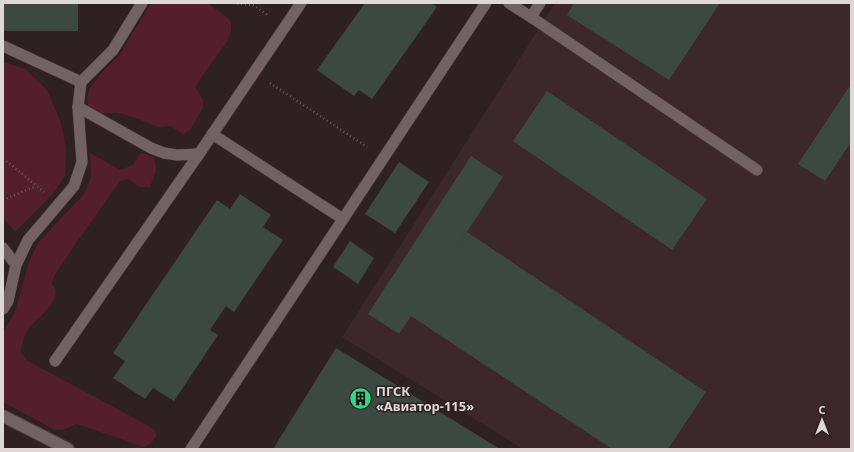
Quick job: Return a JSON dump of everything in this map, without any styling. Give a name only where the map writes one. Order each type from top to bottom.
[{"type":"street","points":[[3,416],[68,449]]},
{"type":"lane","points":[[3,309],[8,301],[16,265],[28,240],[74,186],[82,162],[78,107],[81,82],[113,50],[142,3]]},
{"type":"lane","points":[[55,361],[302,3]]},
{"type":"lane","points":[[191,449],[486,3]]},
{"type":"lane","points":[[509,3],[756,170]]},
{"type":"lane","points":[[531,17],[540,3]]},
{"type":"lane","points":[[3,46],[81,82]]},
{"type":"lane","points":[[78,107],[151,148],[164,153],[177,155],[199,154]]},
{"type":"lane","points":[[212,134],[343,219]]},
{"type":"lane","points":[[3,248],[16,265]]},
{"type":"path","points":[[233,3],[253,5],[285,27]]},
{"type":"path","points":[[254,73],[383,158]]},
{"type":"path","points":[[3,159],[58,204]]},
{"type":"path","points":[[3,200],[36,186]]},
{"type":"shaded area","points":[[151,3],[207,3],[231,22],[231,31],[228,40],[198,82],[196,88],[203,100],[203,108],[190,130],[184,134],[170,126],[158,127],[125,114],[95,113],[88,106],[87,99],[89,89],[106,68],[119,56]]},
{"type":"shaded area","points":[[555,3],[851,3],[851,449],[523,449],[342,337]]},
{"type":"shaded area","points":[[3,62],[25,69],[47,90],[61,123],[66,149],[65,175],[54,193],[15,232],[3,217]]},
{"type":"shaded area","points":[[90,153],[120,170],[133,165],[141,153],[154,157],[156,171],[150,187],[139,187],[129,179],[120,181],[54,276],[52,284],[55,288],[56,294],[54,300],[46,311],[31,325],[26,332],[21,353],[28,361],[155,430],[156,437],[150,444],[144,447],[76,424],[63,430],[55,430],[3,402],[3,332],[15,312],[29,262],[38,243],[84,194],[91,177]]},
{"type":"building","points":[[3,3],[78,3],[78,31],[3,31]]},
{"type":"building","points":[[365,3],[431,3],[437,7],[372,99],[359,90],[354,96],[317,70]]},
{"type":"building","points":[[574,3],[720,3],[669,80],[567,15]]},
{"type":"building","points":[[851,84],[851,142],[825,181],[798,164]]},
{"type":"building","points":[[547,91],[707,199],[672,250],[513,141]]},
{"type":"building","points":[[471,156],[503,177],[436,279],[467,232],[706,392],[668,449],[612,449],[411,316],[399,334],[368,314]]},
{"type":"building","points":[[399,162],[429,182],[395,233],[365,214]]},
{"type":"building","points":[[240,194],[271,215],[263,227],[283,240],[234,312],[226,306],[210,330],[218,335],[174,401],[153,388],[145,399],[113,378],[125,361],[113,353],[217,200],[230,209]]},
{"type":"building","points":[[350,241],[374,258],[358,284],[333,267]]},
{"type":"building","name":"ПГСК «Авиатор-115»","points":[[336,348],[500,449],[273,449]]},
{"type":"place","name":"ПГСК «Авиатор-115»","points":[[361,398]]}]
